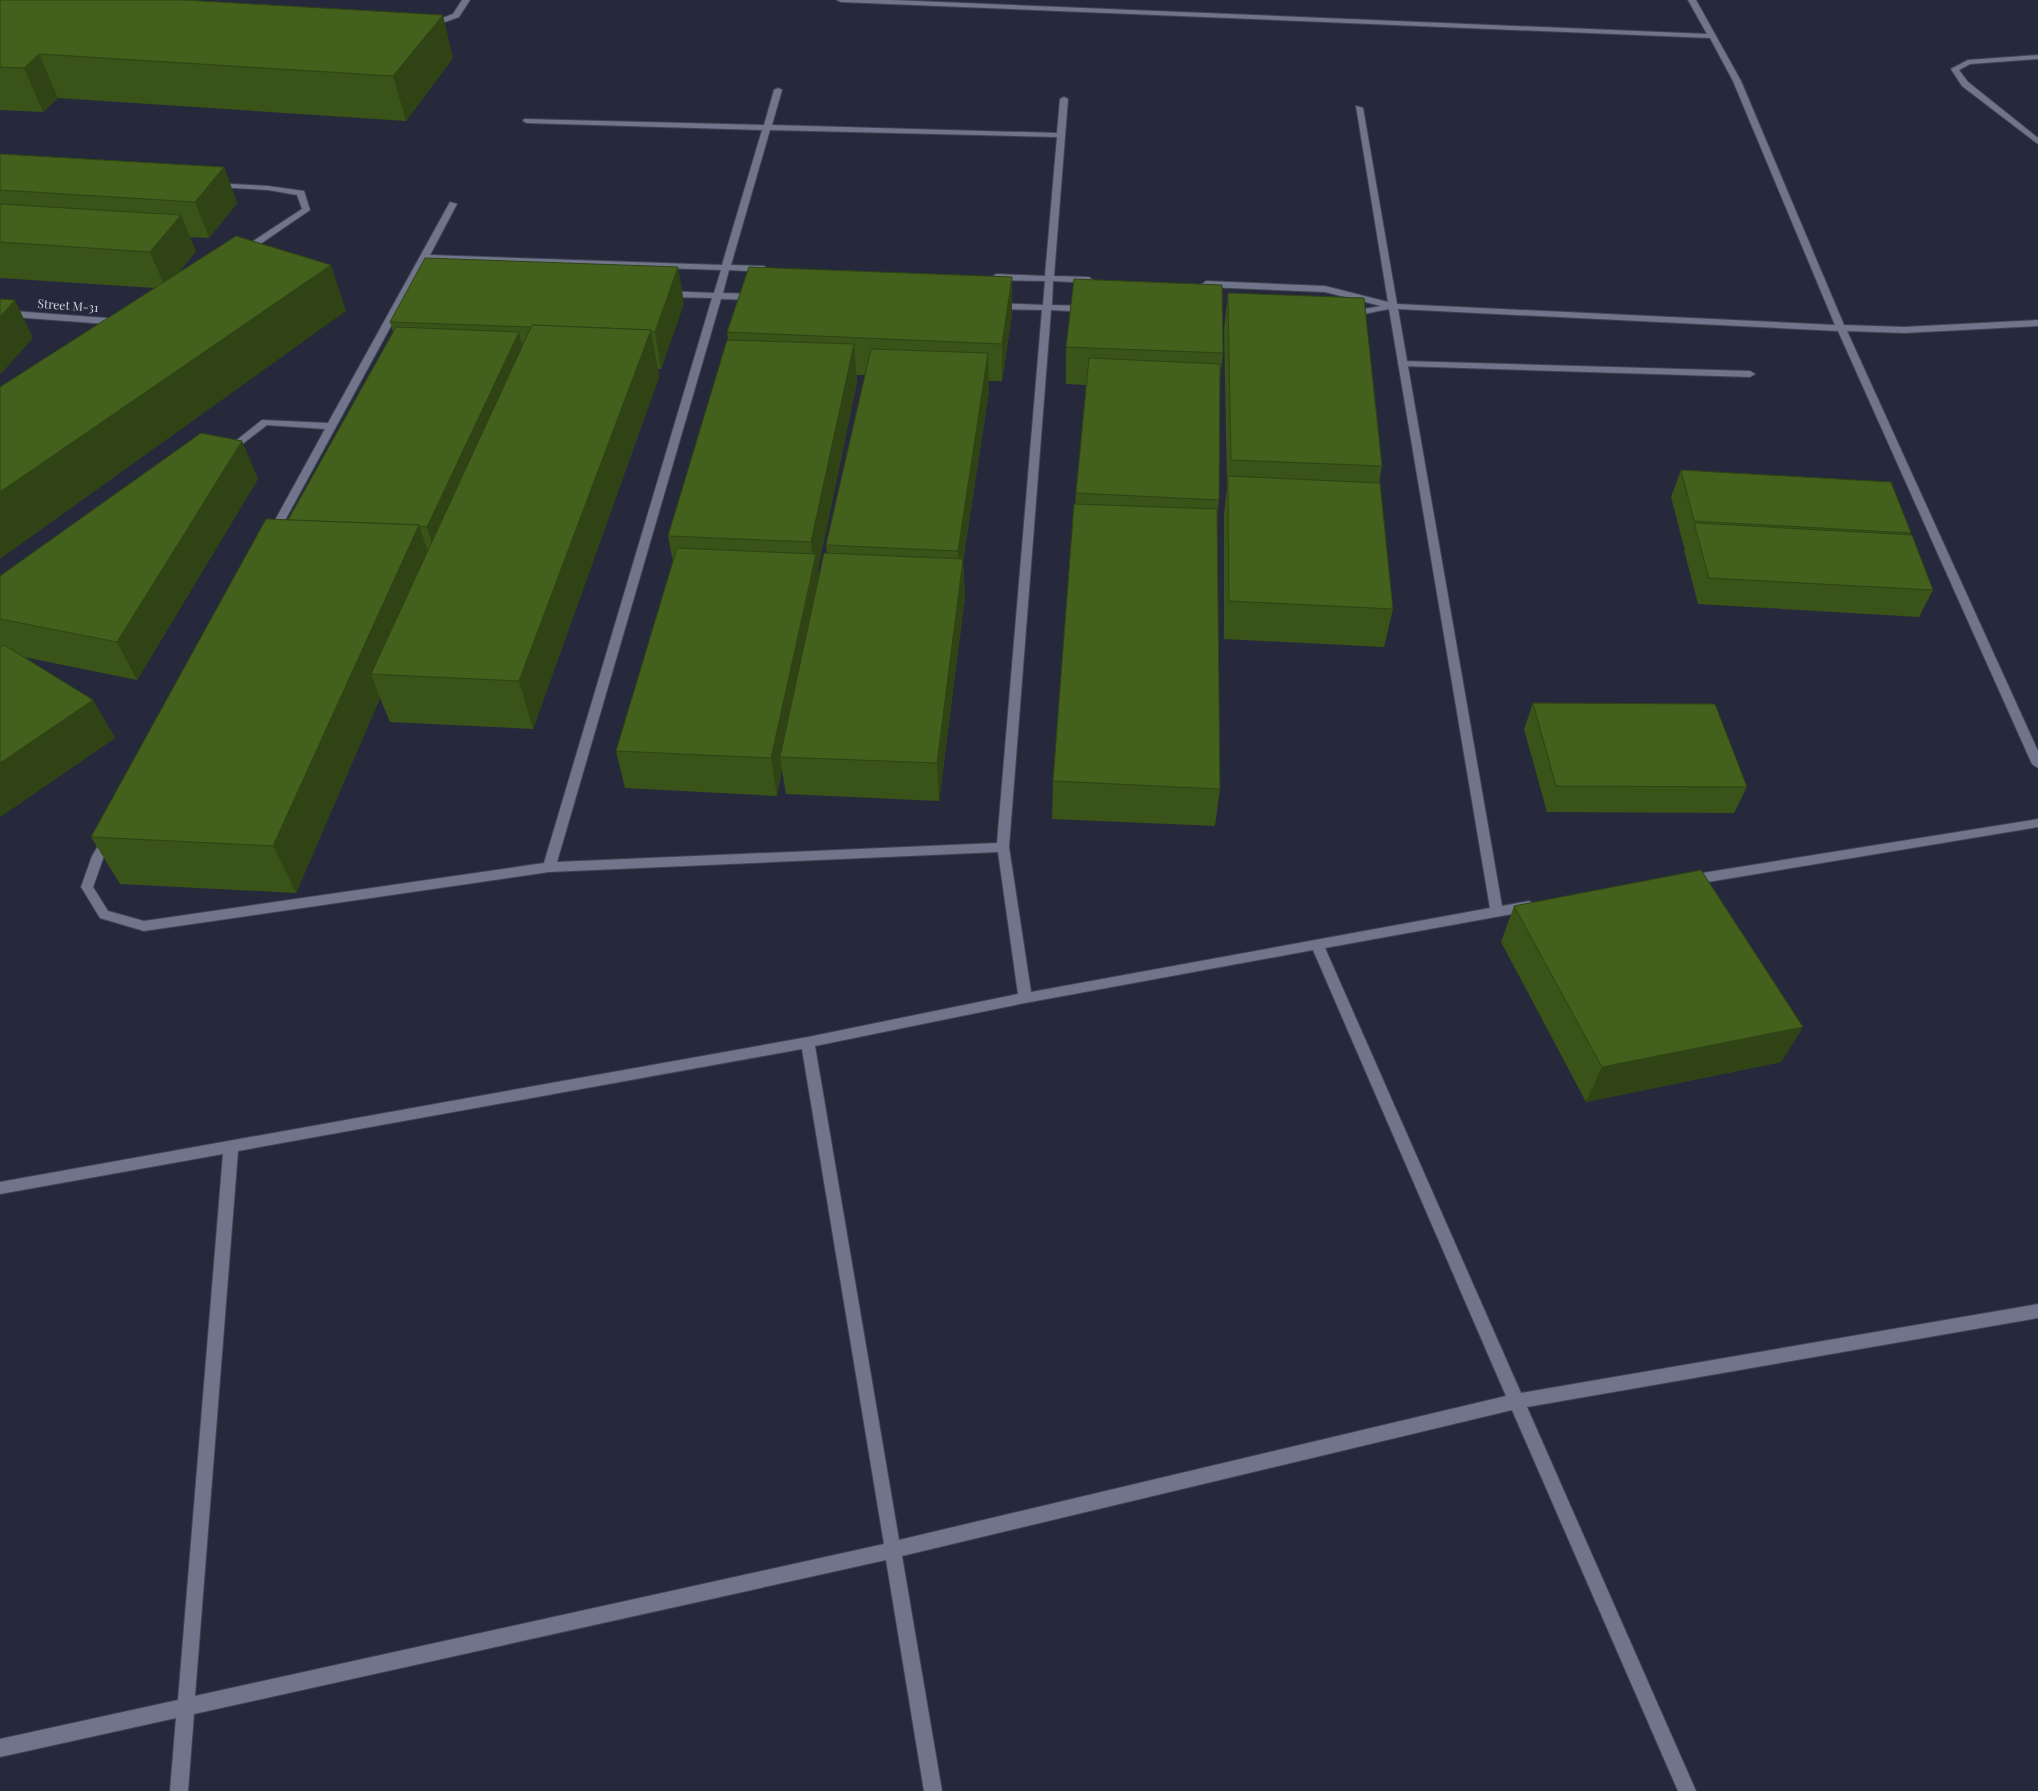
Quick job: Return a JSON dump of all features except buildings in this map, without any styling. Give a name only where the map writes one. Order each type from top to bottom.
[{"type":"street","points":[[416,28],[456,15],[466,0]]},
{"type":"street","points":[[841,0],[1038,3],[1712,36]]},
{"type":"street","points":[[1692,0],[1737,81],[1841,328],[2037,761]]},
{"type":"street","points":[[2038,58],[1968,62],[1955,68],[1965,84],[2038,142]]},
{"type":"street","points":[[549,867],[778,90]]},
{"type":"street","points":[[1025,998],[1002,846],[1064,99]]},
{"type":"street","points":[[1359,108],[1497,912]]},
{"type":"street","points":[[527,121],[1061,135]]},
{"type":"street","points":[[208,184],[268,188],[301,193],[306,210],[233,259]]},
{"type":"street","points":[[269,540],[331,426],[414,285],[424,257],[453,204]]},
{"type":"street","points":[[424,257],[775,269]]},
{"type":"street","points":[[990,277],[1098,280]]},
{"type":"street","points":[[1196,284],[1325,289],[1393,306],[1841,328],[1904,330],[2038,324]]},
{"type":"street","points":[[658,293],[767,297]]},
{"type":"street","points":[[986,306],[1096,310]]},
{"type":"street","points":[[1335,316],[1393,306]]},
{"type":"street","name":"Street M-31","points":[[0,313],[124,328]]},
{"type":"street","points":[[1403,364],[1750,374]]},
{"type":"street","points":[[219,458],[266,422],[331,426]]},
{"type":"street","points":[[1674,883],[2038,823]]},
{"type":"street","points":[[112,830],[98,856],[87,887],[104,915],[144,926],[549,867],[1002,846]]},
{"type":"street","points":[[0,1188],[808,1042],[1025,998],[1546,904]]},
{"type":"street","points":[[1317,945],[1687,1791]]},
{"type":"street","points":[[808,1042],[933,1791]]},
{"type":"street","points":[[179,1791],[231,1145]]},
{"type":"street","points":[[0,1748],[186,1705],[893,1550],[1516,1401],[2038,1311]]}]
